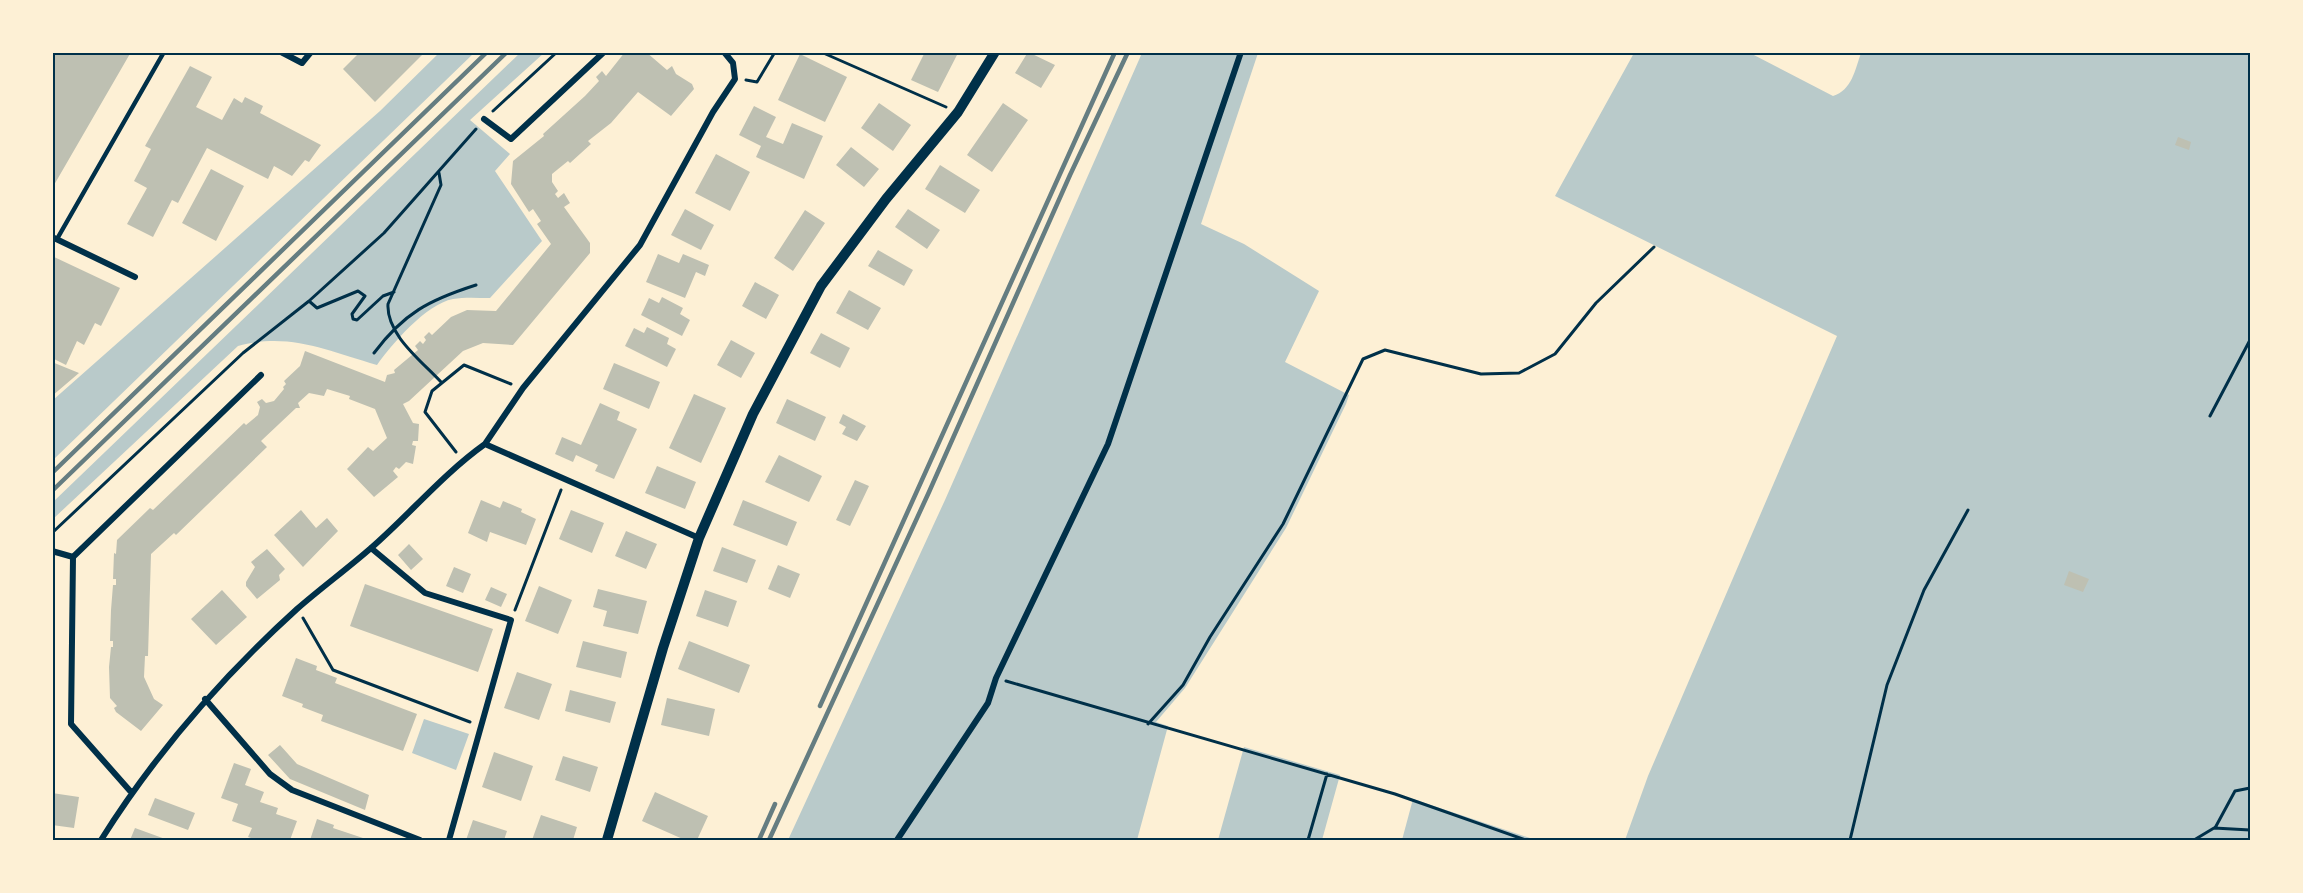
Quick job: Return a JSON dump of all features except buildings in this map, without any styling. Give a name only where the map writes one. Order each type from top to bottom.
[{"type":"street","points":[[281,52],[302,63],[311,52]]},
{"type":"street","points":[[484,119],[511,139],[604,52]]},
{"type":"street","points":[[101,840],[131,792],[206,699],[297,609],[371,548],[462,460],[485,444],[522,388],[640,244],[712,112],[735,79],[733,63],[723,52]]},
{"type":"street","points":[[607,840],[663,648],[699,538],[753,414],[820,286],[886,199],[958,112],[995,52]]},
{"type":"street","points":[[897,840],[988,703],[996,678],[1108,444],[1241,52]]},
{"type":"street","points":[[55,238],[135,277]]},
{"type":"street","points":[[131,792],[71,724],[73,557],[261,375]]},
{"type":"street","points":[[485,444],[699,538]]},
{"type":"street","points":[[371,548],[425,592],[511,620],[449,840]]},
{"type":"street","points":[[52,551],[73,557]]},
{"type":"street","points":[[206,699],[270,774],[292,790],[420,840]]},
{"type":"lane","points":[[55,238],[164,52]]},
{"type":"path","points":[[52,533],[243,353],[309,301],[384,232],[439,173],[484,119],[557,52]]},
{"type":"path","points":[[735,79],[757,82],[775,52]]},
{"type":"path","points":[[821,52],[958,112]]},
{"type":"path","points":[[439,173],[441,185],[394,292],[388,312],[393,329],[442,383]]},
{"type":"path","points":[[1148,724],[1183,685],[1210,638],[1283,524],[1363,358],[1385,350],[1481,374],[1519,374],[1555,354],[1596,303],[1654,247]]},
{"type":"path","points":[[374,353],[393,329],[423,304],[476,285]]},
{"type":"path","points":[[309,301],[316,308],[358,291],[362,292],[364,296],[352,314],[353,319],[357,320],[383,296],[394,292]]},
{"type":"path","points":[[2210,416],[2250,340]]},
{"type":"path","points":[[462,460],[425,412],[432,392],[464,365],[522,388]]},
{"type":"path","points":[[511,620],[566,478]]},
{"type":"path","points":[[1850,840],[1887,685],[1924,590],[1968,510]]},
{"type":"path","points":[[297,609],[333,670],[480,726]]},
{"type":"path","points":[[996,678],[1395,794],[1526,840]]},
{"type":"path","points":[[1308,840],[1327,774]]},
{"type":"path","points":[[2194,840],[2214,828],[2235,791],[2250,788]]},
{"type":"path","points":[[2214,828],[2250,830]]},
{"type":"shaded area","points":[[439,53],[474,53],[53,460],[53,400],[380,111]]},
{"type":"shaded area","points":[[520,53],[544,53],[470,120],[510,154],[495,171],[542,241],[490,298],[453,299],[432,308],[410,326],[377,365],[325,349],[292,342],[257,342],[238,346],[53,519],[53,502]]},
{"type":"shaded area","points":[[1142,53],[1258,53],[1201,224],[1244,244],[1319,291],[1285,362],[1349,395],[1346,404],[1286,528],[1185,688],[1156,722],[1168,726],[1137,840],[788,840],[945,500]]},
{"type":"shaded area","points":[[1634,53],[1750,53],[1833,96],[1849,84],[1861,53],[2250,53],[2250,840],[1625,840],[1648,776],[1837,336],[1555,196]]},
{"type":"shaded area","points":[[424,719],[469,734],[456,770],[412,753]]},
{"type":"shaded area","points":[[1244,747],[1340,775],[1322,840],[1218,840]]},
{"type":"shaded area","points":[[1413,799],[1536,840],[1402,840]]},
{"type":"railway","points":[[52,473],[487,52]]},
{"type":"railway","points":[[52,491],[507,52]]},
{"type":"railway","points":[[820,706],[1115,52]]},
{"type":"railway","points":[[769,840],[1128,52]]},
{"type":"railway","points":[[759,840],[775,804]]}]
